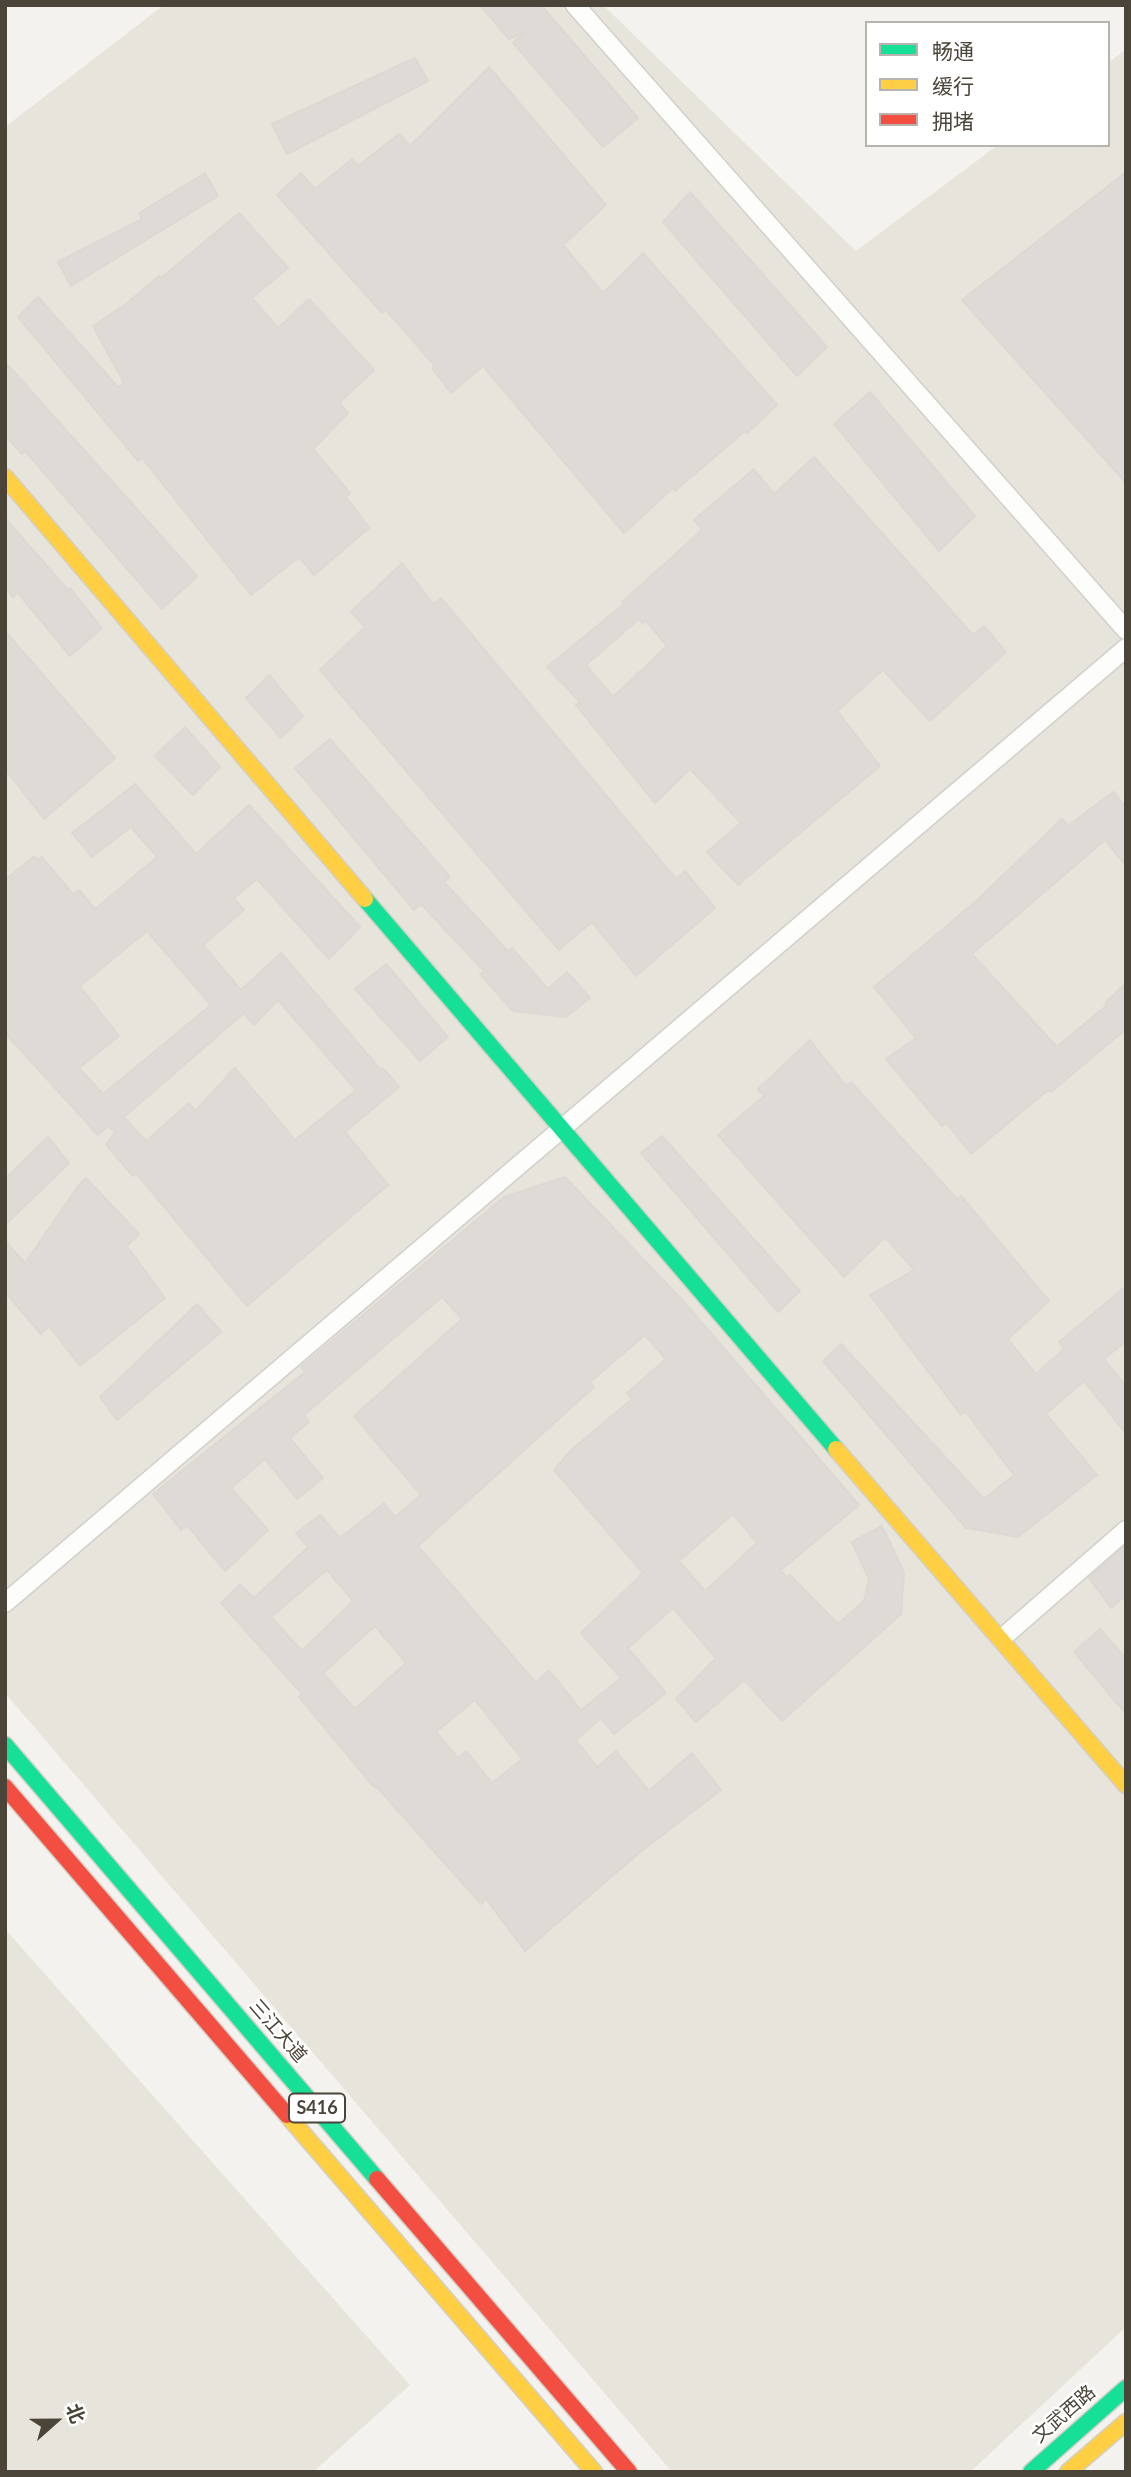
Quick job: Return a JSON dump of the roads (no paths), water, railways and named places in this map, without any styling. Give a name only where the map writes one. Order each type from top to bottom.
[{"type":"street","points":[[575,5],[1126,630]]},
{"type":"street","points":[[5,477],[1126,1785]]},
{"type":"street","points":[[5,1603],[1126,648]]},
{"type":"street","points":[[1001,1639],[1126,1530]]},
{"type":"street","name":"三江大道","points":[[5,1745],[629,2472]]},
{"type":"street","name":"S416","points":[[5,1787],[594,2472]]},
{"type":"street","name":"文武西路","points":[[1031,2472],[1126,2389]]},
{"type":"street","points":[[1068,2472],[1126,2422]]}]
